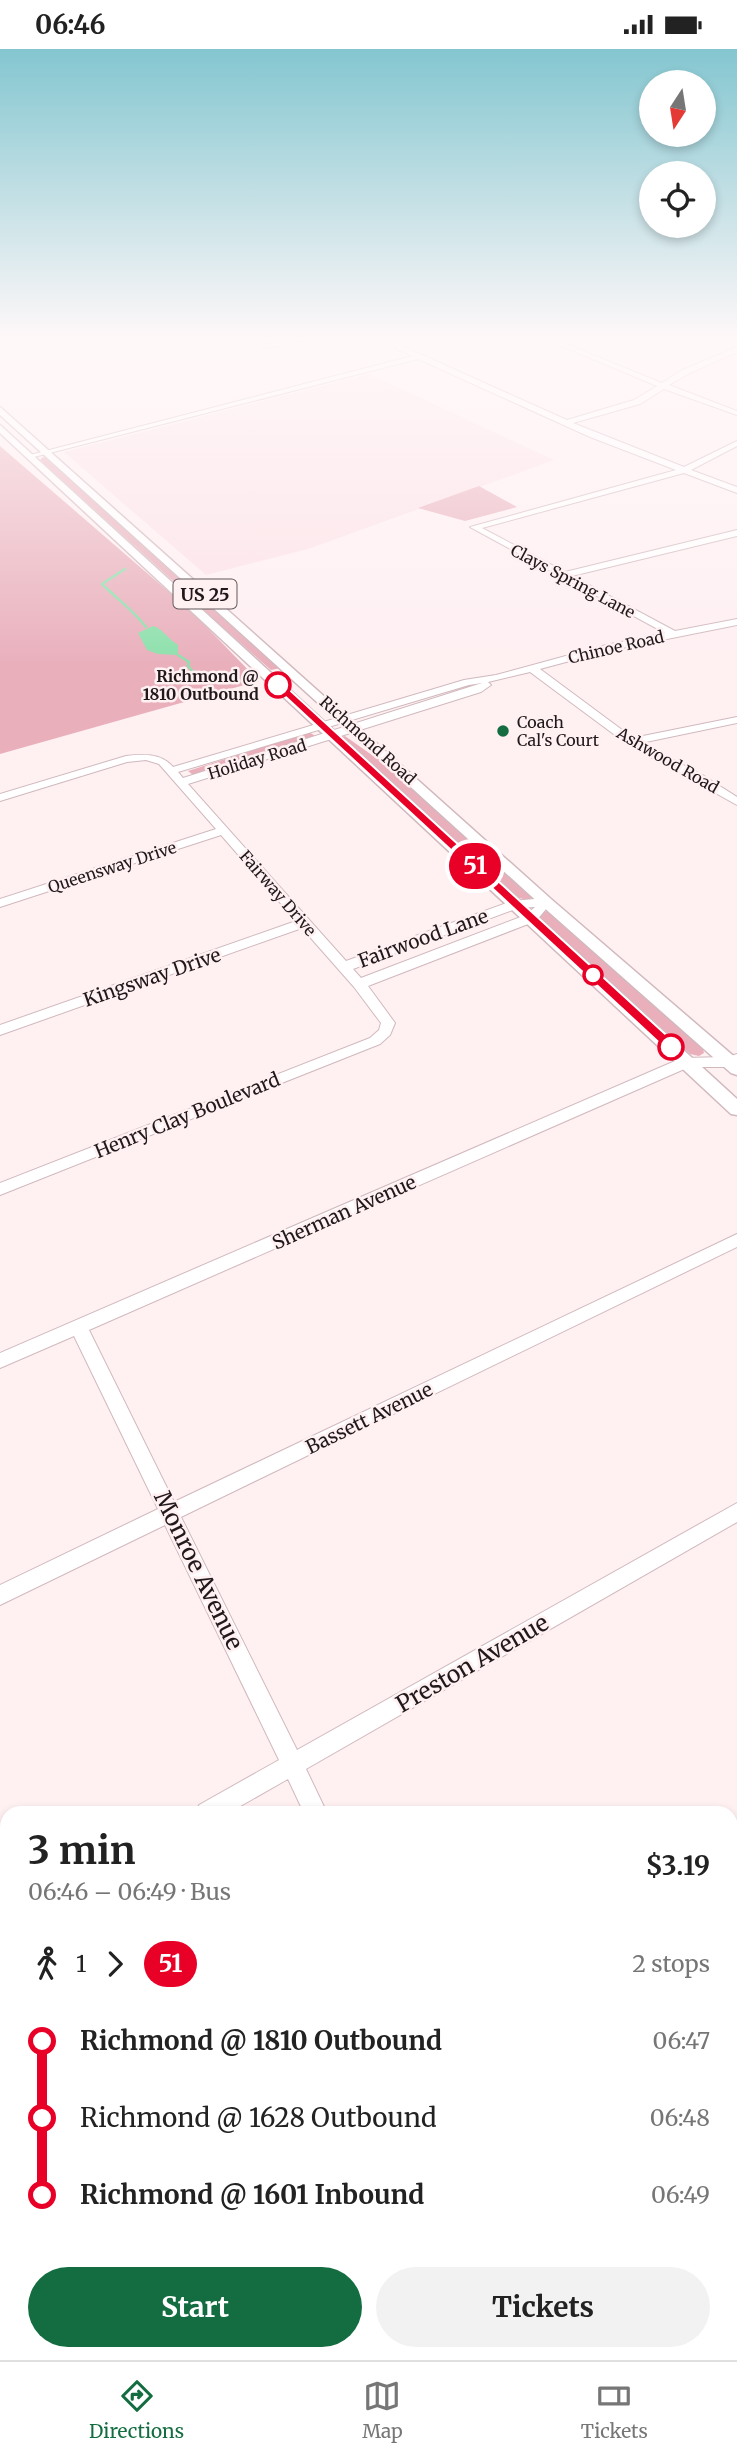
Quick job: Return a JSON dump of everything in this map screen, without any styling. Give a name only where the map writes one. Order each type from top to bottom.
[{"type":"main road","name":"US 25","points":[[21,448],[269,676],[299,691],[340,728]]},
{"type":"main road","name":"Richmond Road","points":[[41,448],[340,728],[516,904],[737,1109]]},
{"type":"main road","name":"Richmond Road","points":[[340,728],[404,772],[546,902],[734,1063]]},
{"type":"street","points":[[30,456],[62,448]]},
{"type":"street","points":[[628,448],[737,490]]},
{"type":"street","points":[[684,470],[727,448]]},
{"type":"street","name":"Clays Spring Lane","points":[[673,634],[474,527],[684,470]]},
{"type":"street","points":[[565,575],[737,533]]},
{"type":"street","name":"Chinoe Road","points":[[340,728],[467,682],[497,678],[578,655],[737,622]]},
{"type":"street","name":"Ashwood Road","points":[[531,668],[631,742],[700,778],[737,802]]},
{"type":"street","name":"Chinoe Road","points":[[340,728],[477,690],[497,678]]},
{"type":"street","points":[[631,742],[737,720]]},
{"type":"street","name":"Holiday Road","points":[[171,771],[340,728]]},
{"type":"street","name":"Holiday Road","points":[[182,782],[340,728]]},
{"type":"street","name":"Fairway Drive","points":[[0,798],[126,759],[145,757],[163,762],[382,1012],[388,1023],[385,1032],[374,1041]]},
{"type":"street","name":"Queensway Drive","points":[[0,903],[223,831]]},
{"type":"street","name":"Fairwood Lane","points":[[344,967],[516,904],[546,902]]},
{"type":"street","name":"Fairwood Lane","points":[[359,984],[531,918],[546,902]]},
{"type":"street","name":"Kingsway Drive","points":[[0,1030],[304,923]]},
{"type":"street","name":"Henry Clay Boulevard","points":[[0,1189],[374,1041]]},
{"type":"street","points":[[687,1062],[734,1063]]},
{"type":"street","name":"Sherman Avenue","points":[[0,1361],[687,1062]]},
{"type":"street","name":"Bassett Avenue","points":[[0,1595],[737,1240]]},
{"type":"street","name":"Monroe Avenue","points":[[79,1328],[313,1806]]},
{"type":"street","name":"Preston Avenue","points":[[220,1806],[737,1513]]},
{"type":"shaded area","points":[[0,448],[2,448],[191,611],[259,681],[0,754]]},
{"type":"shaded area","points":[[80,448],[528,448],[554,460],[308,549],[206,575],[64,452]]},
{"type":"shaded area","points":[[43,457],[48,458],[203,599],[194,600],[40,460]]},
{"type":"shaded area","points":[[479,486],[517,507],[465,521],[418,508]]},
{"type":"shaded area","points":[[210,604],[281,668],[271,670],[200,607]]},
{"type":"shaded area","points":[[153,626],[178,645],[178,655],[158,654],[147,650],[138,633]]},
{"type":"shaded area","points":[[309,732],[317,737],[198,774],[193,775],[188,771]]},
{"type":"shaded area","points":[[345,736],[403,777],[533,895],[532,898],[519,898],[342,737]]},
{"type":"shaded area","points":[[543,911],[552,912],[703,1049],[704,1053],[699,1056],[690,1054],[541,919],[539,916]]},
{"type":"waterway","points":[[125,569],[102,584],[146,627]]},
{"type":"waterway","points":[[178,655],[189,662],[188,666],[195,674]]},
{"type":"bus line","name":"51","points":[[278,685],[671,1047]]},
{"type":"place","name":"Richmond @ 1810 Outbound","points":[[278,685]]},
{"type":"place","name":"Coach Cal's Court","points":[[503,731]]}]
